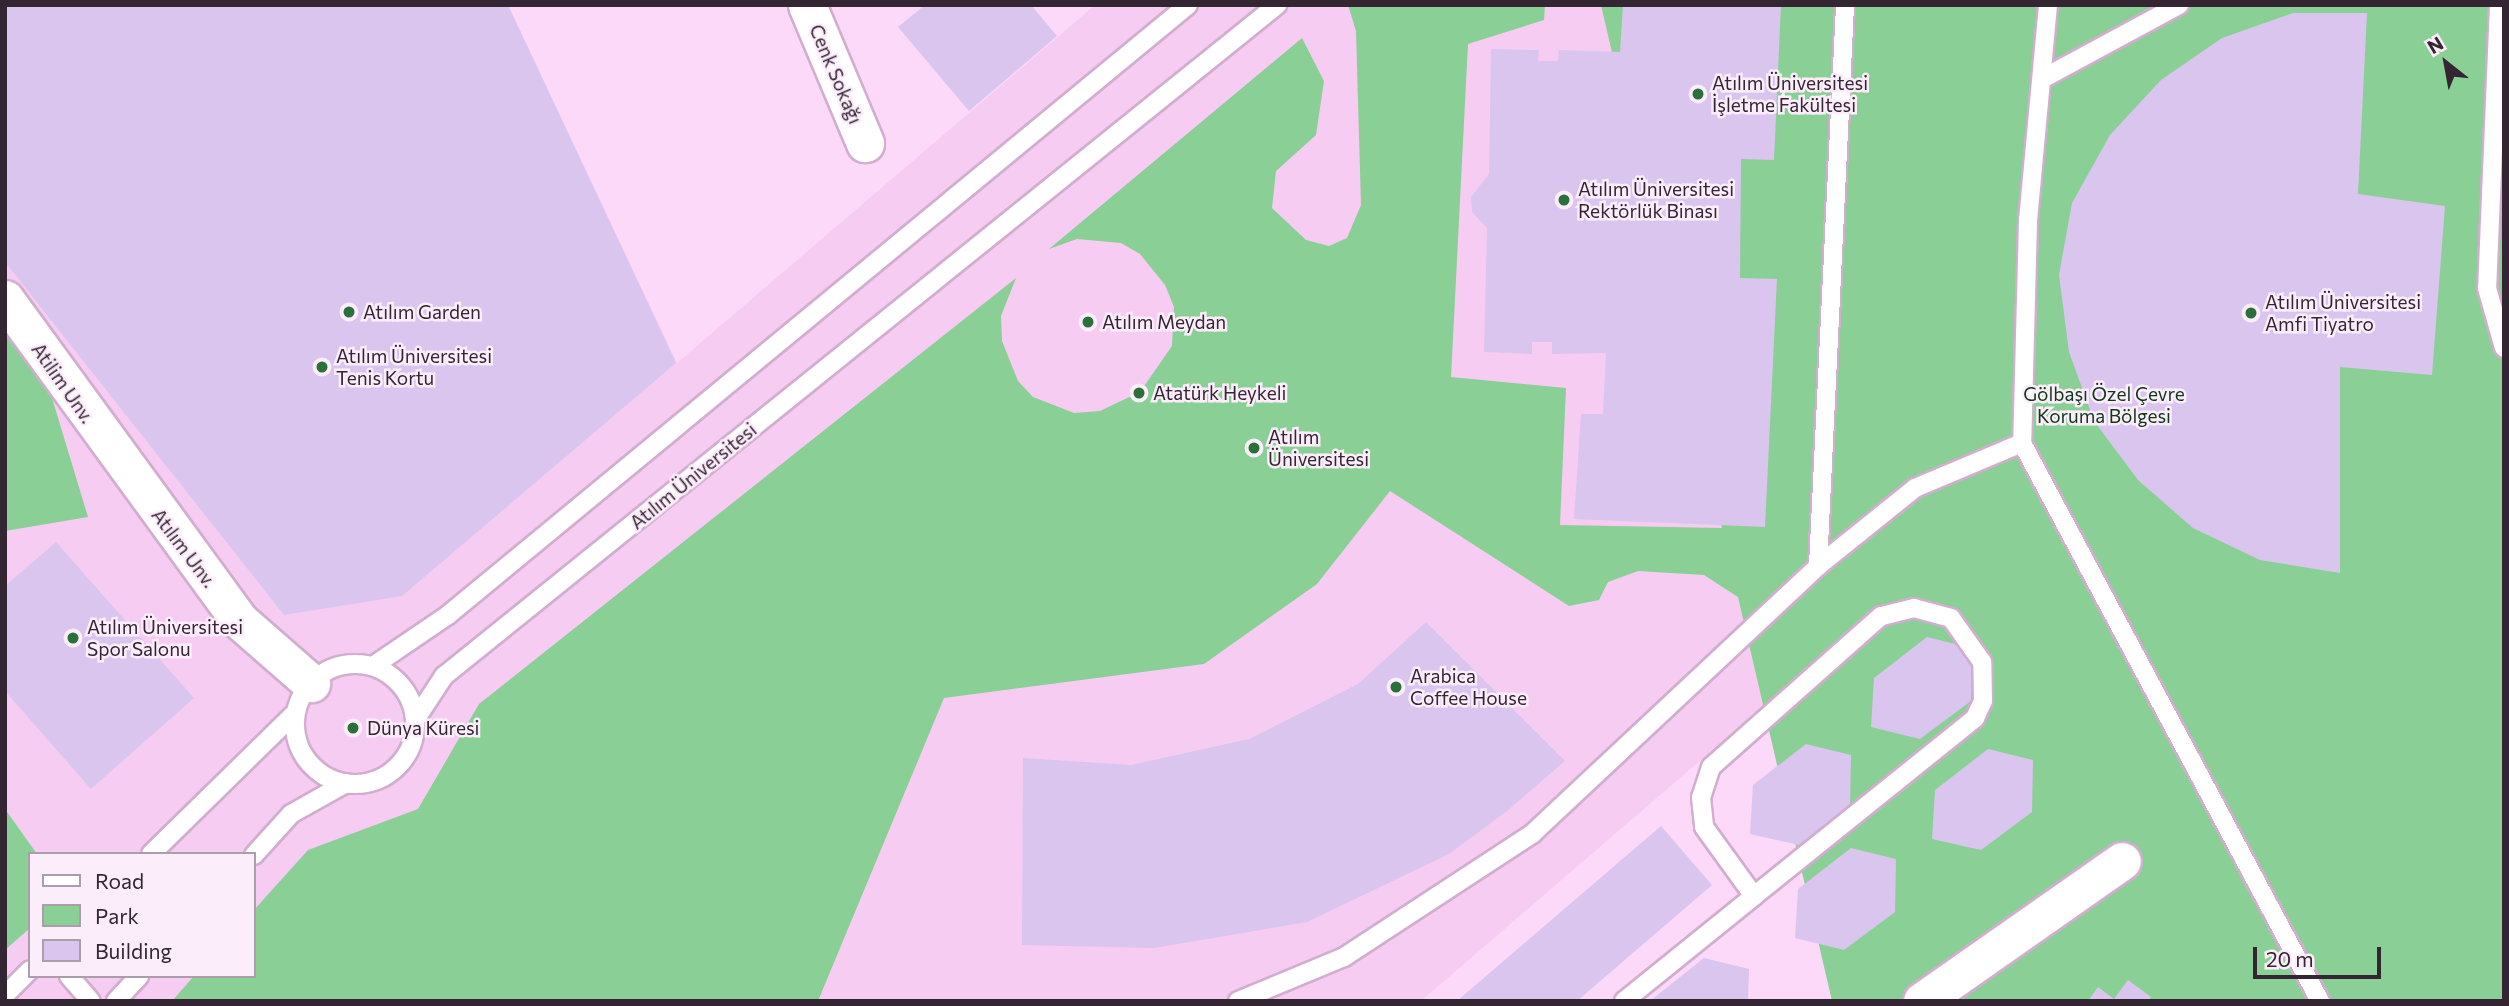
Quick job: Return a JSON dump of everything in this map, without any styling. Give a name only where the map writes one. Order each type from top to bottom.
[{"type":"street","name":"Cenk Sokağı","points":[[807,5],[865,143]]},
{"type":"street","name":"Atilim Unv.","points":[[5,299],[121,466]]},
{"type":"street","name":"Atılım Unv.","points":[[121,466],[239,620],[303,698]]},
{"type":"street","points":[[1922,1001],[2122,861]]},
{"type":"lane","points":[[153,852],[303,698],[337,667],[373,666],[448,615],[1188,5]]},
{"type":"lane","name":"Atılım Üniversitesi","points":[[346,783],[380,779],[395,769],[407,754],[415,720],[444,676],[1277,5]]},
{"type":"lane","points":[[1818,566],[1845,5]]},
{"type":"lane","points":[[2048,5],[2028,221],[2022,443],[2320,1001]]},
{"type":"lane","points":[[2042,79],[2179,5]]},
{"type":"lane","points":[[2499,5],[2487,288],[2504,348]]},
{"type":"lane","points":[[1238,1001],[1344,957],[1532,834],[1818,566],[1915,488],[2022,443]]},
{"type":"lane","points":[[1624,1001],[1975,719],[1983,701],[1982,663],[1951,618],[1914,608],[1881,616],[1711,766],[1701,797],[1704,827],[1754,896]]},
{"type":"lane","points":[[373,666],[402,687],[415,720]]},
{"type":"lane","points":[[256,853],[291,814],[346,783],[306,759],[303,698]]},
{"type":"lane","points":[[5,995],[28,972]]},
{"type":"lane","points":[[71,978],[91,1001]]},
{"type":"lane","points":[[116,1001],[137,978]]},
{"type":"shaded area","name":"Atılım Üniversitesi","points":[[5,5],[508,5],[677,363],[1095,5],[2504,5],[2504,1001],[1963,534],[1421,1001],[5,1001]]},
{"type":"green space","name":"Gölbaşı Özel Çevre Koruma Bölgesi","points":[[1348,5],[1545,5],[1544,20],[1468,44],[1451,377],[1566,388],[1560,525],[1722,528],[1601,5],[2504,5],[2504,1001],[1832,1001],[1738,597],[1704,575],[1638,571],[1608,582],[1599,600],[1569,606],[1390,491],[1317,584],[1204,664],[944,698],[818,1001],[172,1001],[192,978],[256,978],[256,908],[308,850],[418,809],[479,704],[1016,278],[1001,316],[1002,341],[1018,381],[1033,397],[1074,413],[1100,411],[1140,392],[1172,346],[1174,307],[1165,285],[1140,254],[1121,243],[1077,239],[1049,249],[1302,38],[1324,81],[1316,135],[1276,171],[1272,208],[1306,240],[1329,246],[1347,238],[1361,205],[1356,31]]},
{"type":"green space","points":[[5,334],[52,398],[88,517],[5,531]]},
{"type":"green space","points":[[5,809],[36,852],[28,852],[28,930],[5,950]]},
{"type":"building","name":"Atılım Garden","points":[[5,5],[508,5],[676,363],[402,596],[284,615],[5,262]]},
{"type":"building","points":[[925,5],[1031,5],[1057,36],[969,111],[898,27]]},
{"type":"building","points":[[1623,5],[1781,5],[1774,160],[1741,159],[1740,278],[1777,279],[1765,527],[1574,519],[1581,414],[1603,414],[1606,353],[1552,354],[1552,342],[1532,342],[1532,354],[1484,352],[1487,228],[1472,212],[1471,197],[1489,174],[1491,49],[1539,50],[1538,61],[1558,61],[1559,50],[1620,52]]},
{"type":"building","name":"Atılım Üniversitesi Amfi Tiyatro","points":[[2293,13],[2367,13],[2358,194],[2445,206],[2432,375],[2340,367],[2340,573],[2260,560],[2193,528],[2138,480],[2094,421],[2069,352],[2059,275],[2072,203],[2110,135],[2161,80],[2222,38]]},
{"type":"building","name":"Atılım Üniversitesi Spor Salonu","points":[[56,542],[194,698],[91,789],[5,691],[5,586]]},
{"type":"building","points":[[1426,622],[1565,761],[1507,811],[1449,854],[1307,922],[1154,948],[1022,945],[1023,758],[1131,765],[1249,739],[1358,684]]},
{"type":"building","points":[[1927,637],[1972,648],[1971,701],[1920,739],[1871,727],[1874,678]]},
{"type":"building","points":[[1806,744],[1851,755],[1850,807],[1799,845],[1750,834],[1753,785]]},
{"type":"building","points":[[1988,749],[2033,760],[2032,812],[1981,850],[1932,839],[1935,790]]},
{"type":"building","points":[[1661,826],[1712,885],[1577,1001],[1457,1001]]},
{"type":"building","points":[[1851,848],[1896,859],[1895,912],[1844,950],[1795,938],[1798,889]]},
{"type":"building","points":[[1704,958],[1749,969],[1748,1001],[1650,1001]]},
{"type":"building","points":[[2128,980],[2151,997],[2148,1001],[2088,1001],[2098,987],[2114,999]]},
{"type":"place","name":"Atılım Üniversitesi İşletme Fakültesi","points":[[1698,94]]},
{"type":"place","name":"Atılım Üniversitesi Rektörlük Binası","points":[[1564,200]]},
{"type":"place","name":"Atılım Garden","points":[[349,312]]},
{"type":"place","name":"Atılım Üniversitesi Amfi Tiyatro","points":[[2251,313]]},
{"type":"place","name":"Atılım Meydan","points":[[1088,322]]},
{"type":"place","name":"Atılım Üniversitesi Tenis Kortu","points":[[322,367]]},
{"type":"place","name":"Atatürk Heykeli","points":[[1139,393]]},
{"type":"place","name":"Atılım Üniversitesi","points":[[1254,448]]},
{"type":"place","name":"Atılım Üniversitesi Spor Salonu","points":[[73,638]]},
{"type":"place","name":"Arabica Coffee House","points":[[1396,687]]},
{"type":"place","name":"Dünya Küresi","points":[[353,728]]}]
